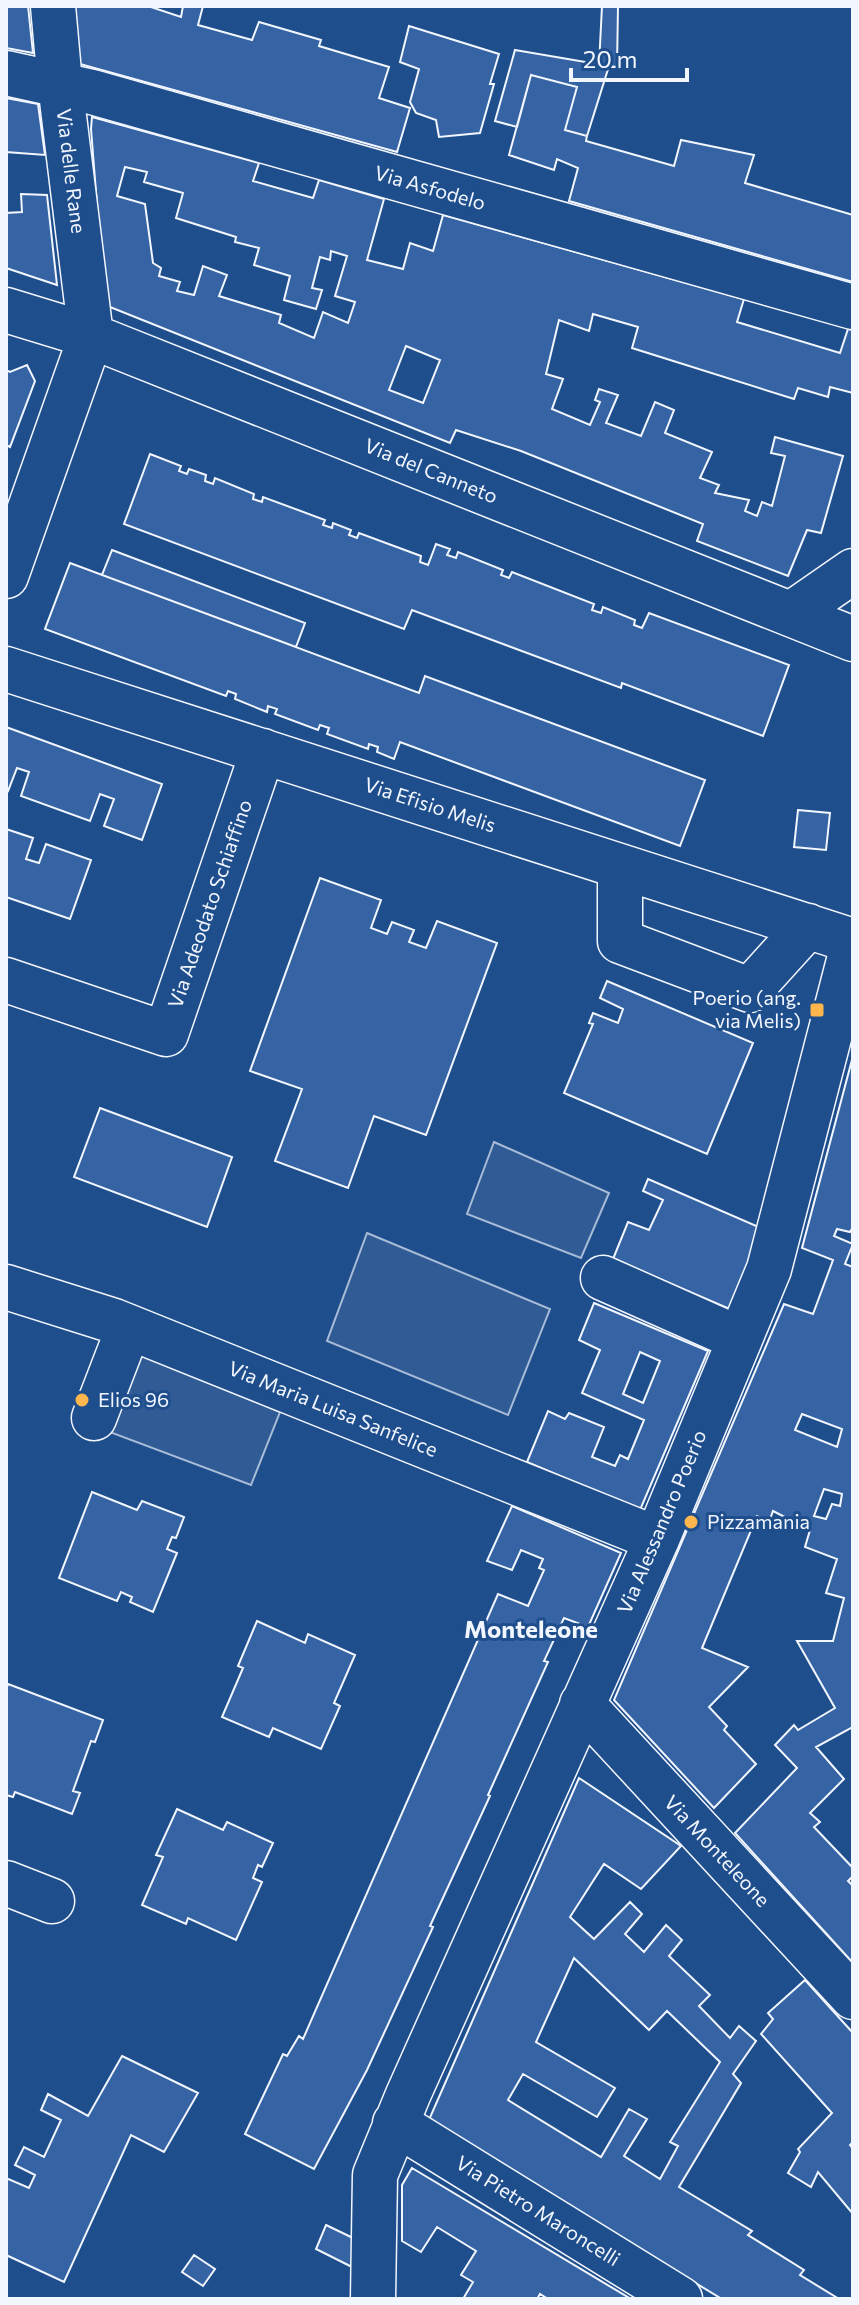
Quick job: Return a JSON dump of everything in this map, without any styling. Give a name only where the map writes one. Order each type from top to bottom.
[{"type":"street","name":"Via delle Rane","points":[[53,6],[91,336]]},
{"type":"street","name":"Via Asfodelo","points":[[6,73],[60,84],[853,307]]},
{"type":"street","name":"Via del Canneto","points":[[6,310],[91,336],[853,639]]},
{"type":"street","points":[[6,576],[91,336]]},
{"type":"street","points":[[791,614],[853,571]]},
{"type":"street","name":"Via Efisio Melis","points":[[6,669],[853,943]]},
{"type":"street","name":"Via Adeodato Schiaffino","points":[[6,980],[166,1034],[263,751]]},
{"type":"street","points":[[620,866],[620,941],[750,990],[808,926]]},
{"type":"street","name":"Via Alessandro Poerio","points":[[373,2299],[375,2175],[395,2123],[657,1539],[769,1269],[853,943]]},
{"type":"street","points":[[603,1278],[740,1339]]},
{"type":"street","name":"Via Maria Luisa Sanfelice","points":[[6,1287],[129,1327],[657,1539]]},
{"type":"street","points":[[94,1418],[129,1327]]},
{"type":"street","name":"Via Monteleone","points":[[582,1704],[853,1997]]},
{"type":"street","points":[[6,1883],[52,1901]]},
{"type":"street","name":"Via Pietro Maroncelli","points":[[395,2123],[680,2299]]},
{"type":"shaded area","points":[[494,1142],[609,1193],[581,1258],[467,1214]]},
{"type":"shaded area","points":[[367,1233],[550,1309],[508,1415],[327,1341]]},
{"type":"shaded area","points":[[136,1354],[280,1412],[251,1485],[107,1431]]},
{"type":"building","points":[[6,6],[28,6],[33,53],[6,48]]},
{"type":"building","points":[[74,6],[148,6],[181,17],[183,6],[203,6],[198,25],[252,40],[259,22],[321,40],[319,46],[389,67],[379,98],[410,108],[397,152],[80,64]]},
{"type":"building","points":[[602,6],[618,6],[617,67],[599,65]]},
{"type":"building","points":[[409,26],[499,54],[480,133],[439,137],[436,120],[416,113],[410,102],[419,69],[400,62]]},
{"type":"building","points":[[515,50],[609,66],[587,136],[565,130],[577,87],[531,75],[517,127],[495,121]]},
{"type":"building","points":[[531,75],[577,87],[565,130],[587,136],[586,141],[674,166],[681,140],[754,155],[745,183],[853,215],[853,282],[569,201],[578,168],[557,159],[554,170],[509,155]]},
{"type":"building","points":[[6,98],[38,104],[45,155],[6,152]]},
{"type":"building","points":[[92,117],[259,163],[253,181],[313,198],[319,180],[384,199],[367,260],[403,269],[410,243],[433,251],[443,215],[744,299],[737,322],[840,353],[848,329],[853,330],[853,393],[830,387],[828,397],[798,388],[794,399],[632,348],[638,327],[593,314],[589,331],[559,320],[546,374],[563,379],[552,409],[590,425],[600,402],[595,400],[599,389],[618,395],[606,423],[641,436],[655,402],[674,410],[665,433],[712,452],[700,478],[719,485],[715,493],[749,500],[745,511],[757,516],[762,502],[772,506],[785,456],[771,453],[775,437],[843,456],[821,533],[807,530],[788,576],[697,541],[703,524],[521,451],[456,430],[450,443],[105,305]],"holes":[[[125,167],[147,172],[144,182],[183,193],[176,218],[236,237],[235,242],[259,248],[254,265],[290,276],[284,300],[316,309],[322,290],[312,288],[320,257],[330,260],[331,251],[347,256],[335,296],[355,302],[348,323],[323,312],[314,338],[279,323],[281,315],[219,296],[227,275],[203,266],[194,295],[177,291],[180,282],[159,276],[161,268],[153,263],[145,204],[117,196]],[[406,346],[440,360],[423,403],[389,390]]]},
{"type":"building","points":[[21,194],[47,195],[57,285],[6,268],[6,213],[22,212]]},
{"type":"building","points":[[27,365],[35,381],[10,447],[6,445],[6,370],[10,372]]},
{"type":"building","points":[[150,454],[181,466],[179,471],[187,474],[189,469],[206,475],[205,481],[213,484],[215,478],[254,494],[253,499],[262,502],[263,497],[325,520],[323,525],[332,528],[333,523],[351,530],[349,535],[357,538],[359,533],[421,556],[420,562],[428,565],[436,544],[450,549],[447,555],[456,558],[458,552],[503,570],[501,575],[509,578],[512,572],[594,604],[592,610],[601,613],[603,607],[635,620],[634,625],[642,628],[649,613],[789,665],[763,736],[622,683],[621,688],[412,610],[404,629],[124,524]]},
{"type":"building","points":[[112,550],[305,623],[296,647],[102,575]]},
{"type":"building","points":[[70,563],[419,693],[425,676],[705,780],[680,846],[400,742],[394,759],[377,752],[378,747],[369,744],[368,749],[327,734],[329,728],[320,725],[318,730],[275,714],[277,709],[268,706],[267,712],[235,699],[236,694],[228,691],[226,696],[45,629]]},
{"type":"building","points":[[6,727],[162,784],[142,840],[104,826],[114,799],[100,794],[90,821],[21,796],[29,772],[17,768],[6,790]]},
{"type":"building","points":[[798,810],[830,813],[826,850],[794,847]]},
{"type":"building","points":[[6,829],[33,838],[26,859],[39,863],[46,844],[91,860],[70,919],[6,897]]},
{"type":"building","points":[[320,878],[381,900],[371,928],[387,934],[392,922],[414,930],[409,942],[426,948],[437,921],[497,943],[426,1135],[374,1116],[348,1188],[275,1161],[302,1089],[250,1071]]},
{"type":"building","points":[[607,981],[753,1043],[707,1154],[564,1093],[593,1024],[589,1023],[593,1013],[618,1023],[623,1009],[600,998]]},
{"type":"building","points":[[853,1056],[853,1227],[850,1232],[837,1229],[834,1236],[853,1244],[845,1264],[853,1267],[853,1727],[816,1747],[844,1779],[810,1813],[820,1822],[814,1827],[853,1868],[853,1876],[848,1881],[853,1886],[853,1963],[735,1833],[797,1768],[775,1745],[794,1725],[798,1730],[835,1708],[797,1641],[833,1641],[844,1598],[826,1593],[837,1559],[805,1547],[810,1530],[773,1511],[769,1522],[757,1516],[702,1648],[748,1667],[709,1707],[727,1726],[724,1730],[756,1764],[714,1808],[614,1700],[784,1304],[813,1314],[833,1260],[802,1248]],"holes":[[[802,1414],[842,1429],[837,1447],[795,1430]],[[824,1489],[842,1494],[840,1506],[832,1504],[826,1519],[814,1516]]]},
{"type":"building","points":[[100,1108],[232,1157],[207,1227],[74,1177]]},
{"type":"building","points":[[648,1179],[761,1228],[732,1310],[613,1259],[628,1222],[649,1230],[663,1200],[643,1191]]},
{"type":"building","points":[[594,1303],[708,1351],[640,1510],[527,1462],[548,1411],[565,1419],[569,1413],[604,1427],[592,1457],[615,1466],[620,1455],[628,1459],[644,1420],[582,1393],[600,1350],[579,1340]],"holes":[[[640,1352],[660,1361],[643,1403],[623,1394]]]},
{"type":"building","points":[[92,1492],[137,1510],[142,1501],[184,1517],[176,1538],[172,1537],[167,1549],[177,1553],[153,1612],[130,1602],[132,1597],[121,1592],[117,1601],[59,1578]]},
{"type":"building","points":[[512,1506],[621,1553],[588,1627],[564,1618],[490,1796],[430,1926],[433,1927],[367,2070],[314,2169],[245,2134],[283,2054],[287,2056],[299,2036],[303,2039],[498,1594],[528,1606],[544,1570],[539,1568],[543,1559],[521,1550],[512,1570],[487,1561]]},
{"type":"building","points":[[257,1621],[305,1643],[308,1634],[355,1655],[334,1703],[340,1706],[321,1749],[273,1728],[269,1737],[222,1717],[243,1668],[238,1666]]},
{"type":"building","points":[[8,1684],[103,1720],[95,1742],[91,1741],[73,1791],[80,1793],[72,1814],[15,1792],[13,1797],[6,1795]]},
{"type":"building","points":[[579,1778],[681,1846],[641,1889],[604,1864],[570,1917],[594,1939],[630,1902],[642,1914],[625,1934],[644,1952],[666,1925],[682,1940],[669,1956],[710,1995],[699,2006],[730,2038],[739,2026],[756,2041],[733,2074],[741,2083],[679,2187],[752,2231],[748,2235],[804,2270],[800,2275],[839,2299],[722,2299],[428,2122]],"holes":[[[574,1958],[649,2030],[667,2011],[720,2062],[670,2142],[678,2146],[660,2179],[624,2156],[647,2119],[629,2109],[601,2157],[508,2100],[523,2074],[597,2117],[615,2088],[536,2042]]]},
{"type":"building","points":[[177,1809],[223,1830],[227,1822],[273,1843],[253,1878],[262,1882],[236,1940],[188,1918],[186,1924],[142,1905],[163,1857],[156,1855]]},
{"type":"building","points":[[805,1980],[853,2033],[853,2142],[850,2145],[853,2149],[853,2214],[818,2172],[811,2187],[788,2173],[800,2152],[798,2149],[832,2113],[761,2034],[773,2019],[768,2013]]},
{"type":"building","points":[[122,2056],[198,2093],[164,2152],[131,2135],[64,2282],[6,2255],[6,2178],[29,2188],[35,2175],[15,2165],[24,2147],[44,2157],[61,2120],[41,2110],[48,2094],[88,2116]]},
{"type":"building","points":[[412,2168],[631,2299],[548,2299],[540,2294],[537,2299],[463,2299],[473,2282],[461,2275],[476,2251],[437,2227],[421,2252],[402,2241],[402,2185]]},
{"type":"building","points":[[326,2225],[353,2238],[354,2268],[316,2249]]},
{"type":"building","points":[[194,2255],[215,2269],[203,2286],[182,2272]]},
{"type":"place","name":"Poerio (ang. via Melis)","points":[[817,1010]]},
{"type":"place","name":"Elios 96","points":[[82,1400]]},
{"type":"place","name":"Pizzamania","points":[[691,1522]]},
{"type":"district","name":"Monteleone","points":[[531,1630]]}]
